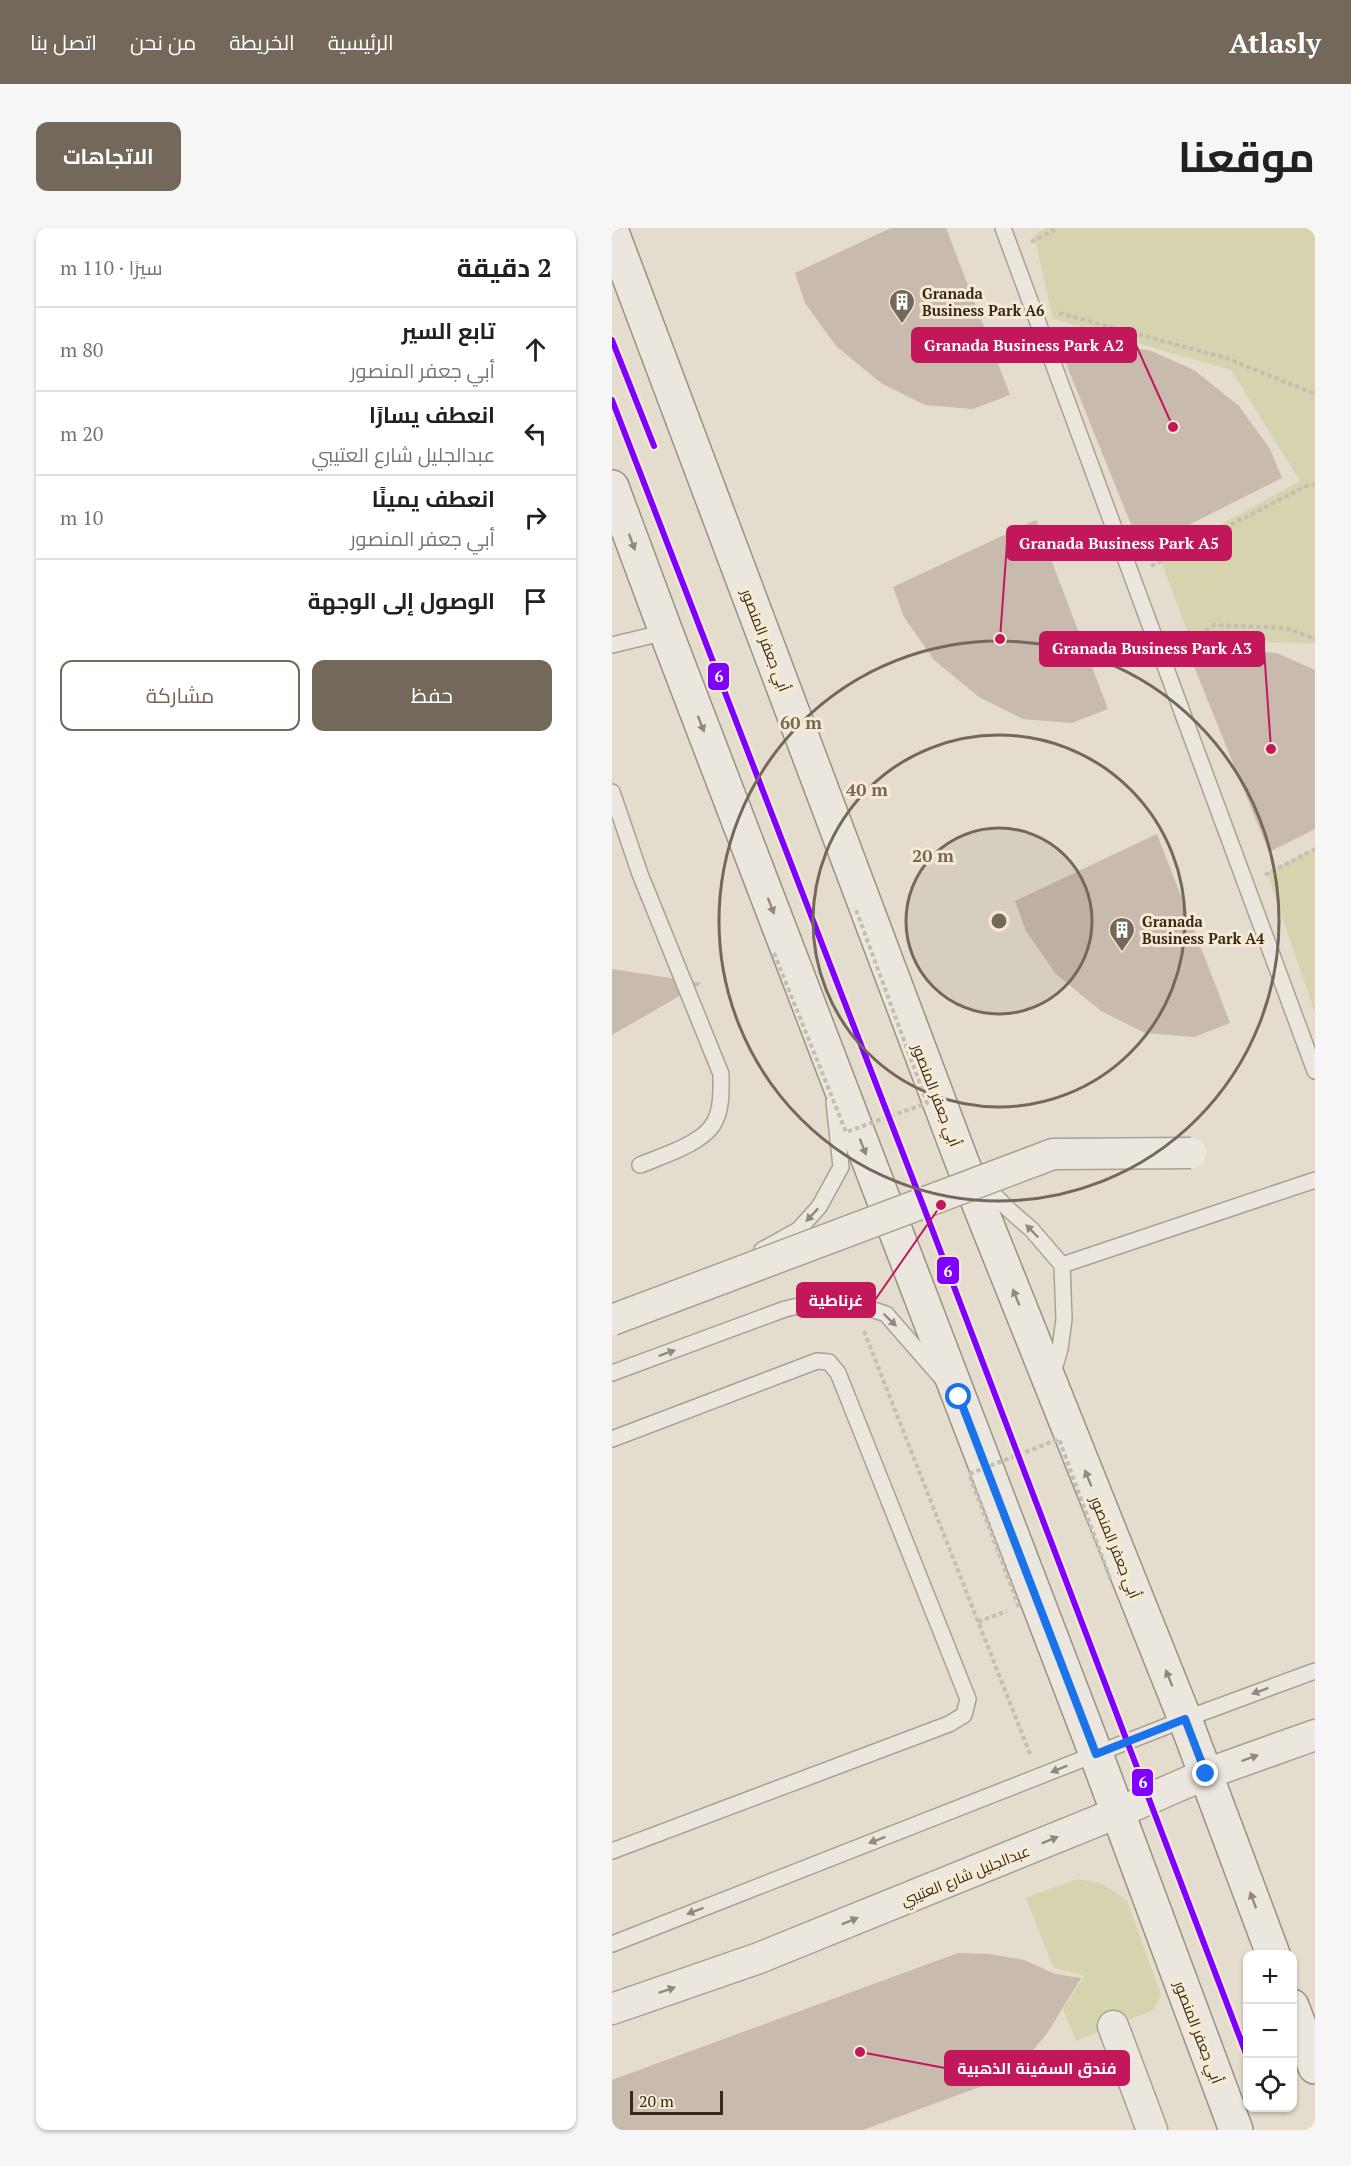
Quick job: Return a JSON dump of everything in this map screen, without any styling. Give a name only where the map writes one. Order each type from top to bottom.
[{"type":"street","name":"أبي جعفر المنصور","points":[[612,232],[962,1162],[1185,1719],[1272,1950]]},
{"type":"street","name":"أبي جعفر المنصور","points":[[612,487],[1096,1754],[1236,2130]]},
{"type":"street","points":[[612,1320],[1053,1154],[1191,1153]]},
{"type":"street","name":"عبدالجليل شارع العتيبي","points":[[612,2009],[759,1958],[1117,1813],[1206,1774],[1315,1735]]},
{"type":"street","points":[[1297,2017],[1315,2067]]},
{"type":"street","points":[[1113,2026],[1152,2130]]},
{"type":"lane","points":[[1003,228],[1315,1071]]},
{"type":"lane","points":[[612,645],[666,632]]},
{"type":"lane","points":[[612,792],[640,874],[721,1074],[719,1105],[715,1122],[697,1141],[640,1165]]},
{"type":"lane","points":[[612,1307],[771,1246],[798,1230],[819,1207],[841,1167],[830,1060]]},
{"type":"lane","points":[[962,1162],[1032,1230],[1062,1265],[1064,1319],[1060,1349],[1050,1382]]},
{"type":"lane","points":[[1062,1265],[1315,1180]]},
{"type":"lane","points":[[612,1373],[785,1309],[820,1301],[853,1303],[886,1314],[959,1397]]},
{"type":"lane","points":[[612,1439],[817,1361],[829,1362],[838,1373],[968,1699],[964,1715],[949,1724],[612,1851]]},
{"type":"lane","points":[[612,1944],[1185,1719],[1315,1671]]},
{"type":"path","points":[[1031,306],[1226,358],[1315,394]]},
{"type":"path","points":[[1131,576],[1306,486],[1315,484]]},
{"type":"path","points":[[1163,660],[1214,625],[1286,628],[1315,639]]},
{"type":"path","points":[[1246,885],[1315,849]]},
{"type":"path","points":[[774,953],[846,1132],[927,1103],[855,906]]},
{"type":"path","points":[[853,1303],[1039,1776]]},
{"type":"path","points":[[978,1622],[1018,1607],[969,1474],[1059,1439],[1110,1578]]},
{"type":"green space","points":[[1046,228],[1315,228],[1315,643],[1191,641],[1160,558],[1300,481],[1231,370],[1053,319],[1034,235]]},
{"type":"green space","points":[[1315,849],[1315,1013],[1267,873]]},
{"type":"green space","points":[[1077,1879],[1103,1884],[1127,1901],[1161,1995],[1153,2010],[1076,2041],[1063,2009],[1084,1976],[1053,1967],[1026,1898]]},
{"type":"building","name":"Granada Business Park A6","points":[[891,228],[946,228],[1010,395],[973,409],[925,405],[881,383],[836,346],[805,303],[795,273]]},
{"type":"building","points":[[1100,346],[1149,350],[1194,370],[1239,406],[1270,449],[1282,478],[1141,549],[1065,361]]},
{"type":"building","points":[[1036,520],[1108,709],[1072,723],[1023,719],[979,697],[934,660],[904,617],[893,587]]},
{"type":"building","points":[[1228,649],[1277,653],[1315,670],[1315,829],[1269,852],[1193,664]]},
{"type":"building","name":"Granada Business Park A4","points":[[1157,834],[1230,1023],[1194,1037],[1145,1033],[1101,1011],[1056,974],[1026,931],[1015,901]]},
{"type":"building","points":[[612,969],[702,983],[612,1035]]},
{"type":"building","points":[[958,1953],[989,1954],[1024,1960],[1055,1974],[1081,1978],[1048,2032],[1015,2072],[863,2130],[612,2130],[612,2080]]},
{"type":"transit line","name":"6","points":[[612,340],[654,446]]},
{"type":"transit line","name":"6","points":[[612,400],[924,1208],[1248,2058]]},
{"type":"place","name":"Granada Business Park A6","points":[[902,325]]},
{"type":"place","name":"Granada Business Park A2","points":[[1173,427]]},
{"type":"place","name":"Granada Business Park A5","points":[[1000,639]]},
{"type":"place","name":"Granada Business Park A3","points":[[1271,749]]},
{"type":"place","name":"Granada Business Park A4","points":[[1122,953]]},
{"type":"place","name":"غرناطية","points":[[941,1205]]},
{"type":"place","name":"فندق السفينة الذهبية","points":[[860,2052]]},
{"type":"route","points":[[959,1397],[1096,1754],[1185,1719],[1206,1774]]}]
